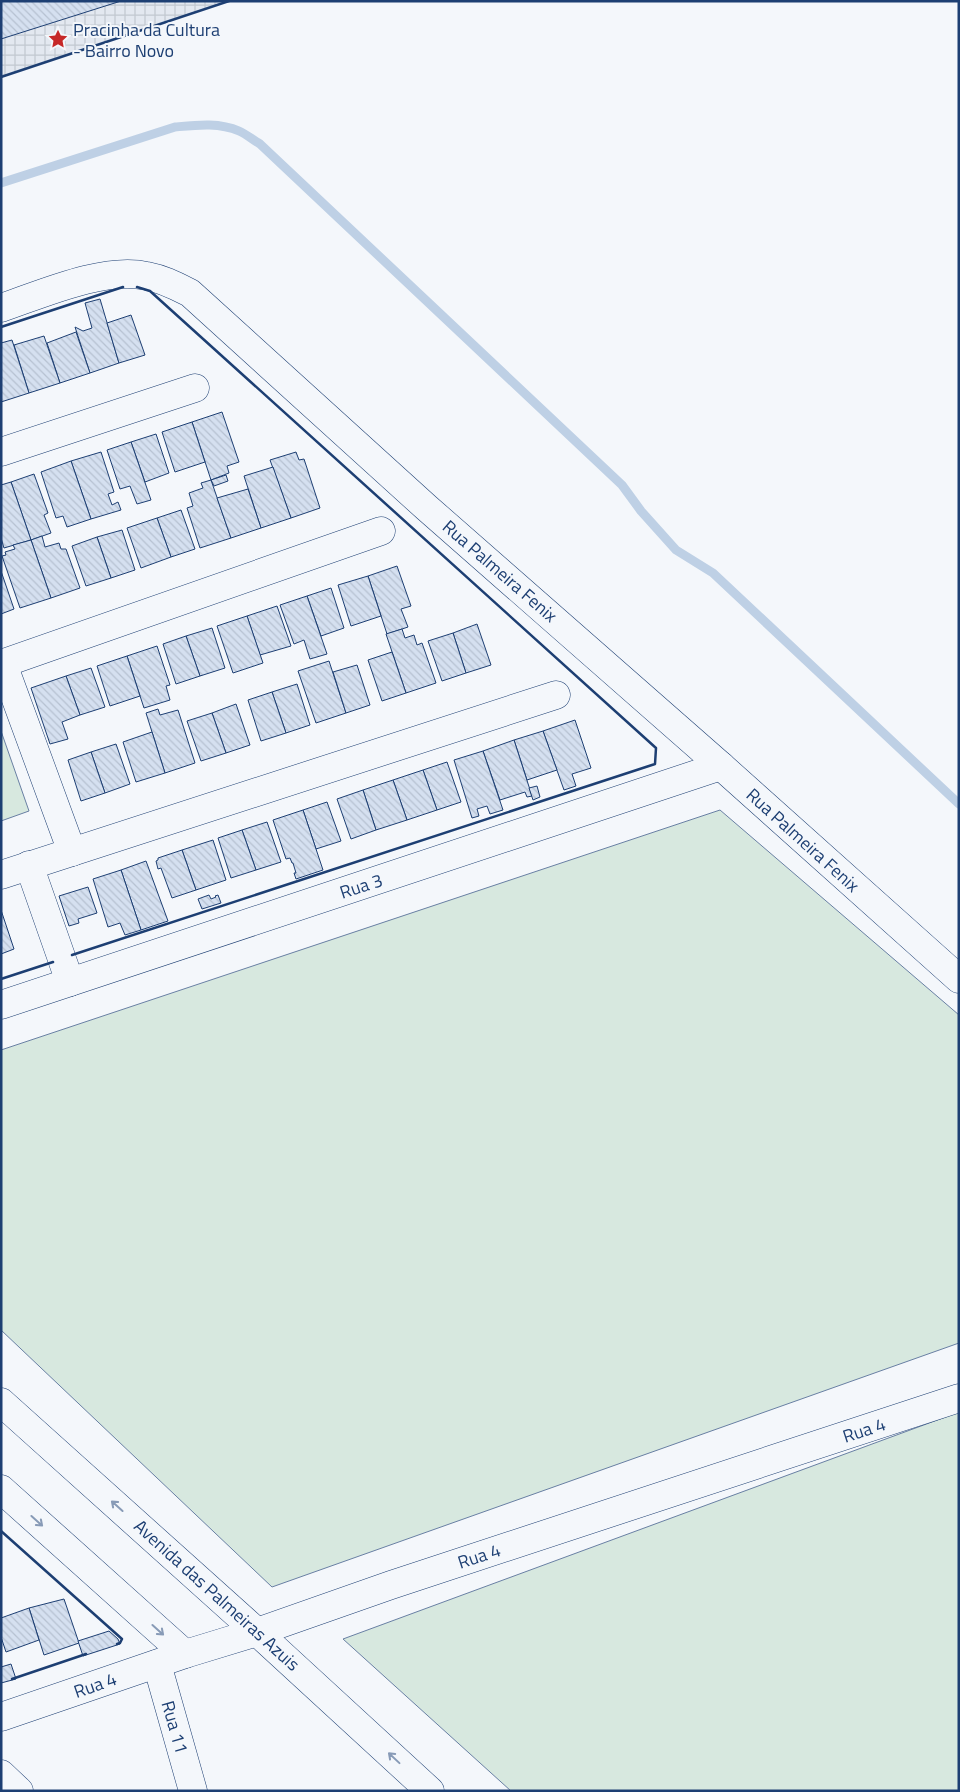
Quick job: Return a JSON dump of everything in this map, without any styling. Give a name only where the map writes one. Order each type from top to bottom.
[{"type":"street","name":"Rua Palmeira Fenix","points":[[1,308],[101,275],[146,275],[168,282],[190,293],[427,508],[959,979]]},
{"type":"street","points":[[1,452],[195,388]]},
{"type":"street","points":[[72,852],[2,664],[381,531]]},
{"type":"street","points":[[1,874],[556,694]]},
{"type":"street","name":"Rua 3","points":[[1,1006],[720,766]]},
{"type":"street","points":[[29,866],[70,982]]},
{"type":"street","name":"Rua 4","points":[[1,1718],[185,1654],[258,1632],[391,1585],[959,1398]]},
{"type":"street","name":"Avenida das Palmeiras Azuis","points":[[1,1402],[258,1632],[430,1791]]},
{"type":"street","points":[[1,1489],[185,1654]]},
{"type":"street","name":"Rua 11","points":[[157,1664],[193,1791]]},
{"type":"street","points":[[1,1774],[19,1791]]},
{"type":"shaded area","name":"Pracinha da Cultura - Bairro Novo","points":[[1,1],[229,1],[1,77]]},
{"type":"shaded area","points":[[1,731],[29,811],[1,821]]},
{"type":"shaded area","points":[[720,810],[959,1015],[959,1343],[272,1587],[1,1330],[1,1050]]},
{"type":"shaded area","points":[[959,1412],[959,1791],[511,1791],[343,1639]]},
{"type":"building","points":[[1,1],[121,1],[1,39]]},
{"type":"building","points":[[100,299],[119,363],[90,373],[75,327],[83,331],[92,328],[85,303]]},
{"type":"building","points":[[131,315],[145,355],[119,363],[107,323]]},
{"type":"building","points":[[76,332],[90,373],[60,383],[47,343]]},
{"type":"building","points":[[44,336],[60,383],[29,393],[14,345]]},
{"type":"building","points":[[12,340],[29,393],[1,402],[1,343]]},
{"type":"building","points":[[222,412],[239,462],[227,466],[229,473],[211,480],[192,422]]},
{"type":"building","points":[[192,422],[205,462],[175,472],[162,432]]},
{"type":"building","points":[[156,434],[169,473],[145,482],[131,442]]},
{"type":"building","points":[[131,442],[151,500],[137,504],[130,486],[120,489],[107,450]]},
{"type":"building","points":[[101,452],[114,492],[108,494],[112,505],[118,502],[121,510],[91,519],[71,461]]},
{"type":"building","points":[[296,452],[299,460],[304,459],[320,508],[291,518],[270,460]]},
{"type":"building","points":[[71,461],[91,519],[67,527],[63,516],[56,518],[41,472]]},
{"type":"building","points":[[273,467],[291,518],[261,528],[244,476]]},
{"type":"building","points":[[34,474],[48,513],[44,515],[51,533],[31,540],[11,482]]},
{"type":"building","points":[[226,475],[228,481],[214,486],[211,480]]},
{"type":"building","points":[[211,480],[231,538],[200,548],[187,508],[193,506],[189,493],[203,488],[201,483]]},
{"type":"building","points":[[11,482],[31,540],[4,548],[1,538],[1,485]]},
{"type":"building","points":[[248,489],[261,528],[231,538],[217,498]]},
{"type":"building","points":[[181,510],[195,549],[171,557],[157,518]]},
{"type":"building","points":[[157,518],[171,557],[141,568],[127,528]]},
{"type":"building","points":[[122,530],[135,570],[111,578],[97,537]]},
{"type":"building","points":[[42,536],[45,547],[59,543],[61,549],[66,549],[80,588],[51,598],[31,540]]},
{"type":"building","points":[[97,537],[111,578],[86,586],[72,546]]},
{"type":"building","points":[[31,540],[51,598],[20,608],[2,556],[6,555],[5,552],[15,549],[13,545]]},
{"type":"building","points":[[397,566],[411,606],[401,609],[408,627],[387,634],[368,576]]},
{"type":"building","points":[[1,571],[14,609],[1,614]]},
{"type":"building","points":[[368,576],[381,616],[351,626],[338,585]]},
{"type":"building","points":[[331,588],[344,628],[321,636],[307,596]]},
{"type":"building","points":[[307,596],[327,654],[310,659],[304,640],[294,644],[280,605]]},
{"type":"building","points":[[277,606],[291,646],[260,655],[247,616]]},
{"type":"building","points":[[247,616],[263,663],[233,673],[217,626]]},
{"type":"building","points":[[477,624],[491,665],[466,673],[453,633]]},
{"type":"building","points":[[212,628],[225,668],[200,676],[186,636]]},
{"type":"building","points":[[402,629],[405,638],[414,635],[417,645],[422,643],[436,683],[406,693],[386,634]]},
{"type":"building","points":[[453,633],[466,673],[442,681],[428,641]]},
{"type":"building","points":[[186,636],[200,676],[176,684],[163,644]]},
{"type":"building","points":[[157,646],[170,685],[166,686],[170,700],[144,708],[127,656]]},
{"type":"building","points":[[392,652],[406,693],[382,701],[368,660]]},
{"type":"building","points":[[127,656],[140,696],[110,706],[97,666]]},
{"type":"building","points":[[329,661],[346,713],[316,723],[298,671]]},
{"type":"building","points":[[357,665],[370,705],[346,713],[333,672]]},
{"type":"building","points":[[91,668],[105,707],[80,715],[66,676]]},
{"type":"building","points":[[66,676],[80,715],[62,722],[68,739],[50,744],[31,688]]},
{"type":"building","points":[[297,684],[310,725],[286,733],[272,692]]},
{"type":"building","points":[[272,692],[286,733],[261,741],[248,700]]},
{"type":"building","points":[[236,704],[250,745],[226,753],[212,713]]},
{"type":"building","points":[[158,709],[160,715],[178,710],[195,763],[165,773],[146,713]]},
{"type":"building","points":[[212,713],[226,753],[201,761],[187,721]]},
{"type":"building","points":[[575,720],[591,768],[572,774],[576,786],[564,790],[543,731]]},
{"type":"building","points":[[543,731],[557,770],[527,780],[514,740]]},
{"type":"building","points":[[152,732],[165,773],[136,782],[123,742]]},
{"type":"building","points":[[514,740],[532,796],[527,797],[525,792],[500,800],[483,751]]},
{"type":"building","points":[[116,744],[130,784],[105,793],[91,752]]},
{"type":"building","points":[[483,751],[503,810],[490,814],[487,806],[477,809],[479,816],[472,818],[454,760]]},
{"type":"building","points":[[91,752],[105,793],[81,801],[68,760]]},
{"type":"building","points":[[447,762],[461,802],[437,810],[423,770]]},
{"type":"building","points":[[423,770],[437,810],[407,820],[393,780]]},
{"type":"building","points":[[393,780],[407,820],[376,830],[363,790]]},
{"type":"building","points":[[537,786],[540,797],[533,800],[529,788]]},
{"type":"building","points":[[363,790],[376,830],[351,839],[337,799]]},
{"type":"building","points":[[327,802],[341,841],[316,849],[303,810]]},
{"type":"building","points":[[303,810],[323,870],[296,879],[293,863],[290,858],[286,859],[273,820]]},
{"type":"building","points":[[267,822],[281,862],[256,870],[242,830]]},
{"type":"building","points":[[242,830],[256,870],[231,878],[218,838]]},
{"type":"building","points":[[213,840],[226,880],[196,890],[182,850]]},
{"type":"building","points":[[182,850],[196,890],[172,898],[161,868],[158,869],[156,861],[158,858]]},
{"type":"building","points":[[146,861],[168,921],[141,930],[121,870]]},
{"type":"building","points":[[121,870],[141,930],[125,935],[120,923],[108,927],[93,879]]},
{"type":"building","points":[[88,887],[97,913],[78,919],[79,923],[69,926],[59,896]]},
{"type":"building","points":[[209,895],[211,899],[218,895],[221,903],[202,909],[198,899]]},
{"type":"building","points":[[1,910],[14,949],[1,954]]},
{"type":"building","points":[[64,1599],[79,1643],[44,1655],[29,1608]]},
{"type":"building","points":[[29,1608],[39,1640],[6,1652],[1,1637],[1,1618]]},
{"type":"building","points":[[109,1631],[118,1639],[120,1644],[83,1656],[78,1641]]},
{"type":"building","points":[[11,1664],[16,1679],[1,1683],[1,1667]]},
{"type":"waterway","points":[[1,183],[175,127],[215,125],[231,128],[247,135],[260,144],[622,485],[641,511],[676,550],[713,573],[959,804]]},
{"type":"wall","points":[[1,77],[229,1]]},
{"type":"wall","points":[[1,327],[123,287]]},
{"type":"wall","points":[[72,955],[655,764],[656,748],[150,291],[137,287]]},
{"type":"wall","points":[[1,979],[53,962]]},
{"type":"wall","points":[[1,1531],[122,1639],[117,1644]]},
{"type":"wall","points":[[12,1679],[86,1654]]},
{"type":"place","name":"Pracinha da Cultura - Bairro Novo","points":[[58,39]]}]
